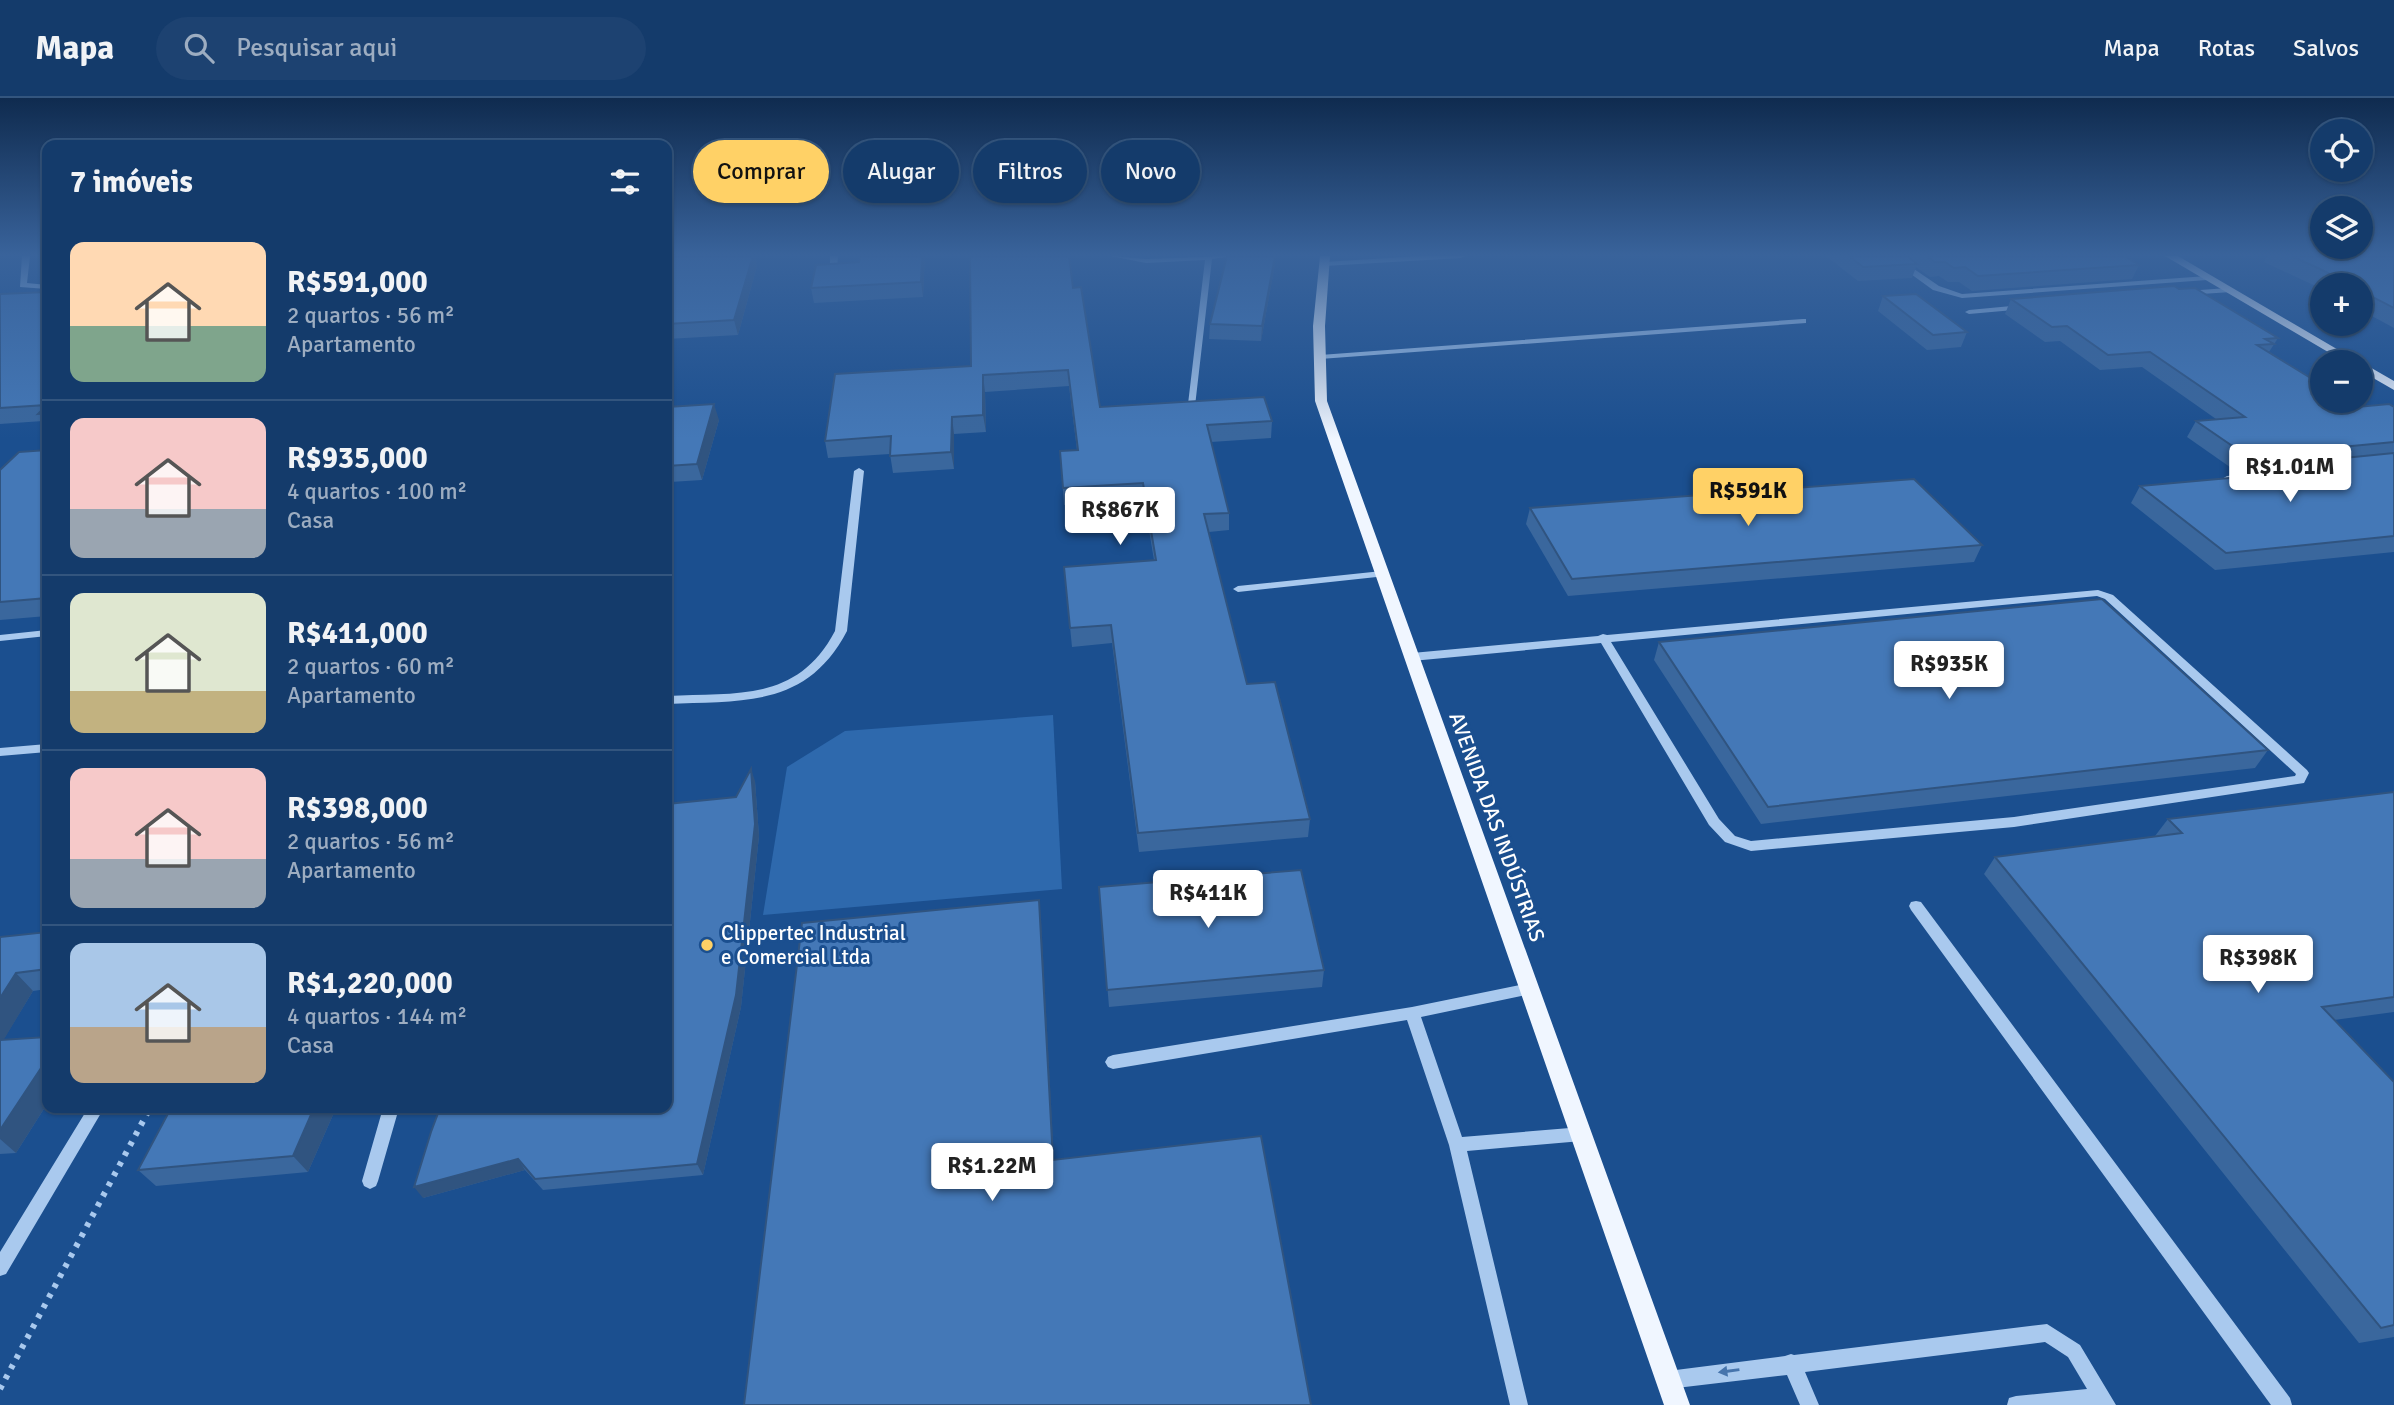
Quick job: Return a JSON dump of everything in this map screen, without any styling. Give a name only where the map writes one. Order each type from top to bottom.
[{"type":"main road","name":"AVENIDA DAS INDÚSTRIAS","points":[[1322,317],[1321,401],[1677,1405]]},
{"type":"main road","points":[[2275,317],[2332,350]]},
{"type":"main road","points":[[2373,373],[2394,386]]},
{"type":"street","points":[[1192,404],[1202,317]]},
{"type":"street","points":[[1320,357],[1803,321]]},
{"type":"street","points":[[672,700],[774,692],[820,664],[833,648],[841,631],[859,471]]},
{"type":"street","points":[[2218,480],[2286,473]]},
{"type":"street","points":[[1238,589],[1382,573]]},
{"type":"street","points":[[1412,657],[1603,637],[2098,593],[2109,597],[2303,773],[2300,780],[2014,822],[1751,846],[1730,839],[1714,822],[1603,637]]},
{"type":"street","points":[[0,638],[42,634]]},
{"type":"street","points":[[0,752],[42,748]]},
{"type":"street","points":[[1916,906],[2283,1405]]},
{"type":"street","points":[[1113,1062],[1412,1013],[1530,989]]},
{"type":"street","points":[[1412,1013],[1457,1145],[1519,1405]]},
{"type":"street","points":[[370,1181],[390,1113]]},
{"type":"street","points":[[1457,1145],[1582,1134]]},
{"type":"street","points":[[1668,1380],[2047,1333],[2074,1351],[2104,1401],[2016,1405]]},
{"type":"street","points":[[1791,1363],[1810,1405]]},
{"type":"lane","points":[[0,1268],[93,1113]]},
{"type":"path","points":[[0,1389],[147,1113]]},
{"type":"shaded area","points":[[1053,715],[1062,889],[763,915],[787,767],[845,731]]},
{"type":"building","points":[[0,317],[42,317],[42,405],[0,408]]},
{"type":"building","points":[[672,317],[735,317],[734,320],[672,324]]},
{"type":"building","points":[[971,317],[1086,317],[1100,407],[1264,397],[1272,421],[1207,425],[1229,513],[1204,514],[1247,684],[1275,682],[1310,819],[1138,833],[1111,625],[1070,628],[1064,567],[1156,560],[1143,483],[1063,488],[1060,451],[1078,450],[1068,370],[983,375],[983,415],[952,417],[951,452],[890,456],[891,436],[825,441],[835,374],[971,366]]},
{"type":"building","points":[[1212,317],[1264,317],[1262,326],[1210,324]]},
{"type":"building","points":[[1910,317],[1947,317],[1967,332],[1933,335]]},
{"type":"building","points":[[2037,317],[2243,317],[2278,338],[2265,339],[2274,344],[2257,345],[2310,378],[2310,413],[2373,413],[2373,406],[2389,404],[2394,407],[2394,442],[2247,456],[2196,421],[2245,417],[2150,352],[2108,355],[2067,326],[2052,327]]},
{"type":"building","points":[[714,404],[697,464],[672,466],[672,407]]},
{"type":"building","points":[[42,450],[42,598],[0,602],[0,470],[19,452]]},
{"type":"building","points":[[2394,453],[2394,536],[2226,553],[2140,486],[2274,474],[2262,466]]},
{"type":"building","points":[[1914,479],[1982,545],[1572,579],[1530,508]]},
{"type":"building","points":[[2102,599],[2268,750],[1768,807],[1659,642]]},
{"type":"building","name":"Clippertec Industrial e Comercial Ltda","points":[[751,769],[755,824],[736,995],[697,1164],[535,1179],[518,1159],[414,1187],[438,1113],[672,1113],[672,803],[736,797]]},
{"type":"building","points":[[2394,792],[2394,997],[2322,1007],[2394,1082],[2394,1325],[2381,1328],[1995,857],[2182,833],[2168,819]]},
{"type":"building","points":[[1301,870],[1324,970],[1107,990],[1099,887]]},
{"type":"building","points":[[1039,900],[1053,1160],[1261,1136],[1311,1405],[744,1405],[802,923]]},
{"type":"building","points":[[42,933],[42,970],[16,973],[0,998],[0,937]]},
{"type":"building","points":[[42,1037],[42,1067],[0,1130],[0,1040]]},
{"type":"building","points":[[168,1113],[312,1113],[293,1156],[138,1170]]},
{"type":"place","name":"Clippertec Industrial e Comercial Ltda","points":[[707,945]]}]
